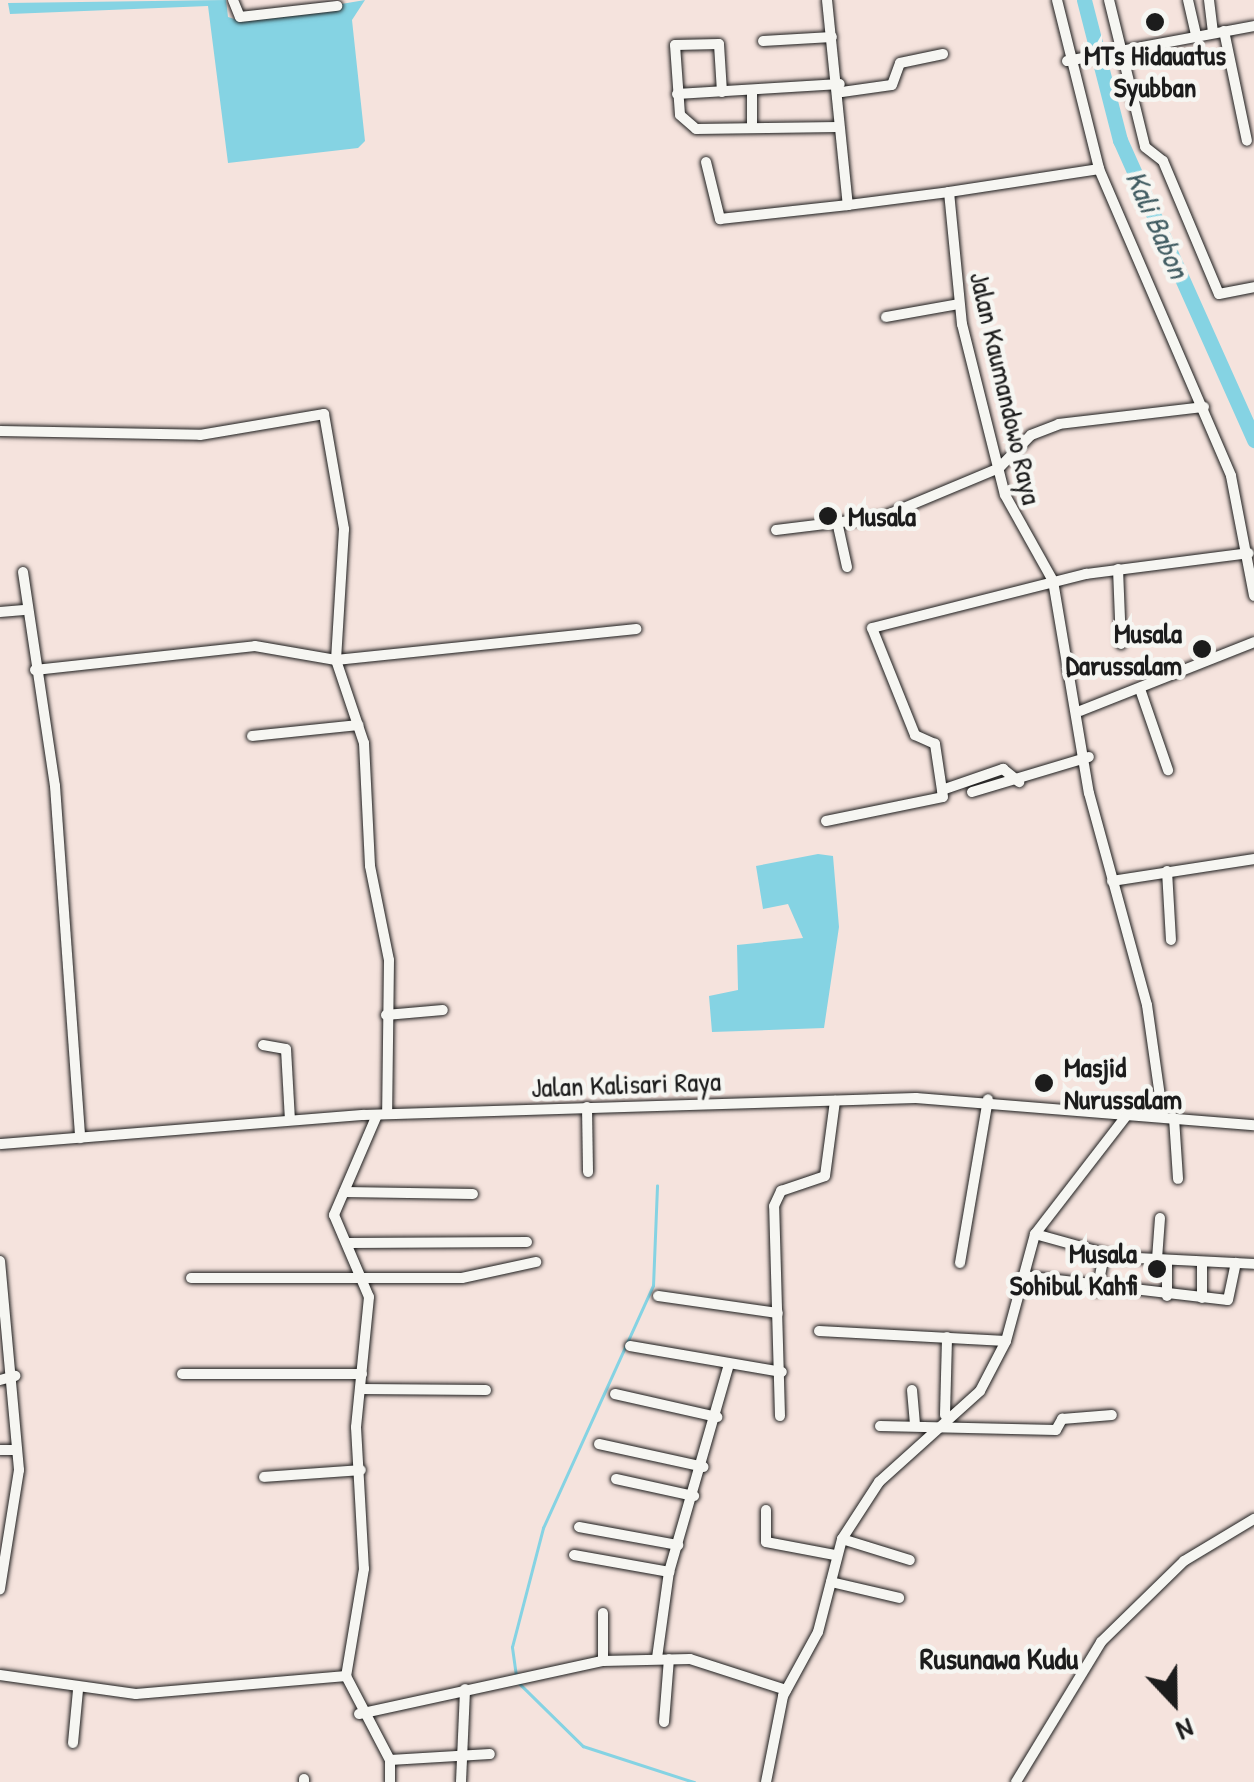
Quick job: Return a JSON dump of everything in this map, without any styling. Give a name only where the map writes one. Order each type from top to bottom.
[{"type":"street","points":[[233,0],[240,17],[337,6]]},
{"type":"street","points":[[827,0],[841,88],[838,127],[848,205]]},
{"type":"street","points":[[1057,0],[1099,170],[1204,406],[1249,554],[1254,596]]},
{"type":"street","points":[[1109,0],[1145,147],[1163,162],[1219,294],[1254,287]]},
{"type":"street","points":[[1188,0],[1196,36]]},
{"type":"street","points":[[1209,0],[1247,141]]},
{"type":"street","points":[[1069,61],[1254,26]]},
{"type":"street","points":[[763,41],[832,37]]},
{"type":"street","points":[[722,92],[716,42],[675,45],[682,120],[696,129],[838,127]]},
{"type":"street","points":[[677,94],[892,85],[900,63],[943,54]]},
{"type":"street","points":[[752,91],[752,128]]},
{"type":"street","points":[[706,162],[720,218],[848,205],[1099,170]]},
{"type":"street","name":"Jalan Kaumandowo Raya","points":[[949,192],[958,304],[1017,530],[1053,581],[1089,757],[1089,794],[1147,1004],[1178,1179]]},
{"type":"street","points":[[886,317],[958,304]]},
{"type":"street","points":[[776,530],[838,526],[999,468],[1031,435],[1059,424],[1204,406]]},
{"type":"street","points":[[0,431],[200,435],[322,412],[344,529],[336,660],[358,725],[389,960],[382,1114],[334,1215],[366,1275],[360,1389],[364,1569],[346,1676],[359,1714],[390,1760],[390,1782]]},
{"type":"street","points":[[838,526],[847,567]]},
{"type":"street","points":[[826,821],[936,802],[942,790],[935,744],[915,734],[872,628],[1053,581],[1118,569],[1249,554]]},
{"type":"street","points":[[1118,569],[1121,644]]},
{"type":"street","points":[[22,572],[24,610],[55,786],[80,1138]]},
{"type":"street","points":[[0,612],[24,610]]},
{"type":"street","points":[[35,670],[255,646],[336,660],[636,629]]},
{"type":"street","points":[[1080,711],[1254,642]]},
{"type":"street","points":[[1140,689],[1168,770]]},
{"type":"street","points":[[252,736],[358,725]]},
{"type":"street","points":[[972,792],[1019,782],[1089,757]]},
{"type":"street","points":[[942,790],[1006,769],[1019,782]]},
{"type":"street","points":[[1112,881],[1254,859]]},
{"type":"street","points":[[1167,871],[1171,940]]},
{"type":"street","points":[[386,1014],[443,1010]]},
{"type":"street","points":[[264,1045],[286,1049],[290,1120]]},
{"type":"street","points":[[960,1263],[988,1100]]},
{"type":"street","name":"Jalan Kalisari Raya","points":[[0,1144],[382,1114],[835,1101],[988,1100],[1254,1125]]},
{"type":"street","points":[[780,1416],[776,1199],[825,1176],[835,1101]]},
{"type":"street","points":[[586,1107],[588,1172]]},
{"type":"street","points":[[766,1782],[786,1690],[818,1632],[834,1556],[842,1539],[879,1482],[926,1446],[943,1419],[980,1391],[1006,1341],[1035,1234],[1127,1115]]},
{"type":"street","points":[[344,1192],[474,1194]]},
{"type":"street","points":[[1160,1218],[1167,1296]]},
{"type":"street","points":[[1035,1234],[1104,1255],[1254,1264]]},
{"type":"street","points":[[349,1243],[528,1242]]},
{"type":"street","points":[[1098,1291],[1104,1255]]},
{"type":"street","points":[[0,1261],[6,1333],[15,1376],[17,1450],[0,1589]]},
{"type":"street","points":[[192,1278],[462,1278],[536,1262]]},
{"type":"street","points":[[1202,1262],[1202,1298]]},
{"type":"street","points":[[1024,1276],[1098,1291],[1230,1299],[1236,1263]]},
{"type":"street","points":[[658,1296],[778,1312]]},
{"type":"street","points":[[819,1331],[1006,1341]]},
{"type":"street","points":[[943,1419],[948,1337]]},
{"type":"street","points":[[630,1346],[728,1367],[782,1372]]},
{"type":"street","points":[[664,1722],[663,1658],[669,1572],[704,1466],[728,1367]]},
{"type":"street","points":[[182,1374],[362,1374]]},
{"type":"street","points":[[0,1380],[15,1376]]},
{"type":"street","points":[[360,1389],[486,1390]]},
{"type":"street","points":[[912,1390],[915,1422]]},
{"type":"street","points":[[615,1394],[718,1417]]},
{"type":"street","points":[[880,1426],[943,1419],[1056,1430],[1062,1419],[1112,1415]]},
{"type":"street","points":[[599,1444],[704,1466]]},
{"type":"street","points":[[0,1450],[17,1450]]},
{"type":"street","points":[[264,1477],[361,1470]]},
{"type":"street","points":[[616,1479],[694,1496]]},
{"type":"street","points":[[766,1510],[766,1542],[834,1556]]},
{"type":"street","points":[[1016,1782],[1102,1642],[1173,1570],[1254,1519]]},
{"type":"street","points":[[579,1527],[678,1545]]},
{"type":"street","points":[[842,1539],[910,1560]]},
{"type":"street","points":[[574,1555],[669,1572]]},
{"type":"street","points":[[830,1582],[899,1598]]},
{"type":"street","points":[[603,1661],[604,1613]]},
{"type":"street","points":[[359,1714],[603,1661],[663,1658],[786,1690]]},
{"type":"street","points":[[0,1675],[78,1690],[170,1694],[346,1676]]},
{"type":"street","points":[[461,1782],[465,1688]]},
{"type":"street","points":[[72,1743],[78,1690]]},
{"type":"street","points":[[390,1760],[490,1754]]},
{"type":"water","points":[[226,0],[228,17],[241,21],[365,0],[352,20],[365,141],[358,148],[228,163],[208,6],[10,14],[8,3]]},
{"type":"water","points":[[818,854],[833,856],[839,927],[824,1028],[712,1032],[709,996],[738,990],[737,945],[803,938],[788,904],[763,909],[756,866]]},
{"type":"waterway","name":"Kali Babon","points":[[1084,0],[1120,140],[1254,440]]},
{"type":"waterway","points":[[516,1676],[512,1647],[543,1528],[653,1286],[657,1186]]},
{"type":"waterway","points":[[519,1683],[583,1746],[694,1782]]},
{"type":"place","name":"MTs Hidauatus Syubban","points":[[1155,22]]},
{"type":"place","name":"Musala","points":[[828,516]]},
{"type":"place","name":"Musala Darussalam","points":[[1202,649]]},
{"type":"place","name":"Masjid Nurussalam","points":[[1044,1083]]},
{"type":"place","name":"Musala Sohibul Kahfi","points":[[1157,1269]]},
{"type":"district","name":"Rusunawa Kudu","points":[[999,1658]]}]
